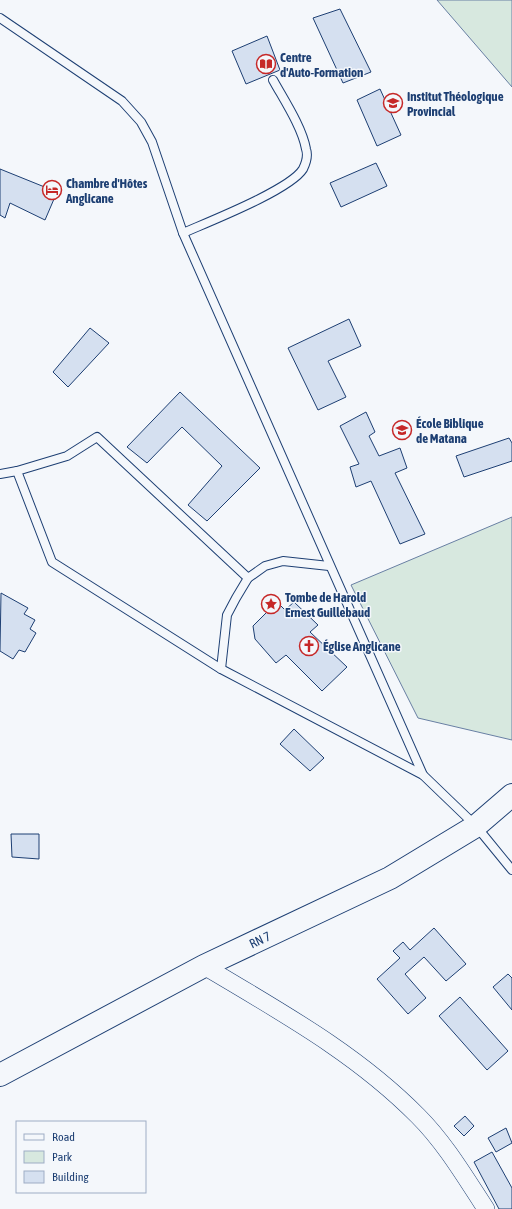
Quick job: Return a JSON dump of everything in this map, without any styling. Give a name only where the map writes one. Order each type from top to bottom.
[{"type":"main road","name":"RN 7","points":[[0,1075],[204,966],[390,878],[476,826],[512,795]]},
{"type":"street","points":[[204,966],[322,1036],[374,1075],[418,1116],[454,1158],[486,1209]]},
{"type":"lane","points":[[0,18],[122,101],[141,122],[152,142],[183,233],[329,566],[423,775]]},
{"type":"lane","points":[[183,233],[230,214],[295,177],[303,169],[306,161],[307,149],[302,136],[273,80]]},
{"type":"lane","points":[[0,474],[17,472],[67,456],[97,437],[248,578]]},
{"type":"lane","points":[[17,472],[52,562],[221,668],[423,775],[476,826],[512,870]]},
{"type":"lane","points":[[221,668],[227,615],[248,578],[265,566],[283,561],[329,566]]},
{"type":"green space","points":[[437,0],[512,0],[512,87]]},
{"type":"green space","points":[[512,517],[512,740],[418,718],[351,585]]},
{"type":"building","points":[[340,9],[371,72],[343,83],[313,18]]},
{"type":"building","points":[[267,36],[280,70],[246,84],[232,51]]},
{"type":"building","points":[[380,89],[401,135],[377,146],[357,100]]},
{"type":"building","points":[[376,163],[387,186],[341,207],[330,183]]},
{"type":"building","points":[[0,169],[57,192],[45,220],[10,203],[5,218],[0,215]]},
{"type":"building","points":[[349,319],[361,346],[328,361],[346,397],[318,410],[288,348]]},
{"type":"building","points":[[90,328],[109,343],[68,387],[53,372]]},
{"type":"building","points":[[180,392],[260,468],[207,521],[188,505],[222,466],[182,427],[147,463],[127,447]]},
{"type":"building","points":[[366,412],[375,432],[369,436],[379,456],[400,448],[407,468],[395,473],[425,534],[400,544],[371,481],[356,487],[350,467],[359,464],[340,426]]},
{"type":"building","points":[[509,438],[512,443],[512,461],[464,477],[456,456]]},
{"type":"building","points":[[1,593],[28,608],[24,614],[35,620],[30,629],[36,633],[25,652],[19,650],[13,659],[0,651]]},
{"type":"building","points":[[277,602],[285,610],[294,602],[318,625],[310,632],[347,667],[322,691],[286,655],[276,663],[255,639],[253,626]]},
{"type":"building","points":[[294,729],[324,758],[310,771],[280,744]]},
{"type":"building","points":[[11,834],[39,834],[39,859],[12,857]]},
{"type":"building","points":[[434,928],[466,964],[446,981],[424,957],[405,974],[426,998],[408,1014],[377,979],[400,958],[393,951],[403,942],[410,950]]},
{"type":"building","points":[[508,974],[512,978],[512,1010],[493,987]]},
{"type":"building","points":[[460,997],[508,1051],[487,1070],[439,1016]]},
{"type":"building","points":[[465,1116],[474,1126],[464,1136],[454,1126]]},
{"type":"building","points":[[506,1128],[512,1143],[496,1152],[488,1138]]},
{"type":"building","points":[[492,1152],[512,1188],[512,1209],[499,1209],[474,1162]]},
{"type":"place","name":"Centre d'Auto-Formation","points":[[266,64]]},
{"type":"place","name":"Institut Théologique Provincial","points":[[393,103]]},
{"type":"place","name":"Chambre d'Hôtes Anglicane","points":[[52,190]]},
{"type":"place","name":"École Biblique de Matana","points":[[402,430]]},
{"type":"place","name":"Tombe de Harold Ernest Guillebaud","points":[[271,604]]},
{"type":"place","name":"Église Anglicane","points":[[309,646]]}]
